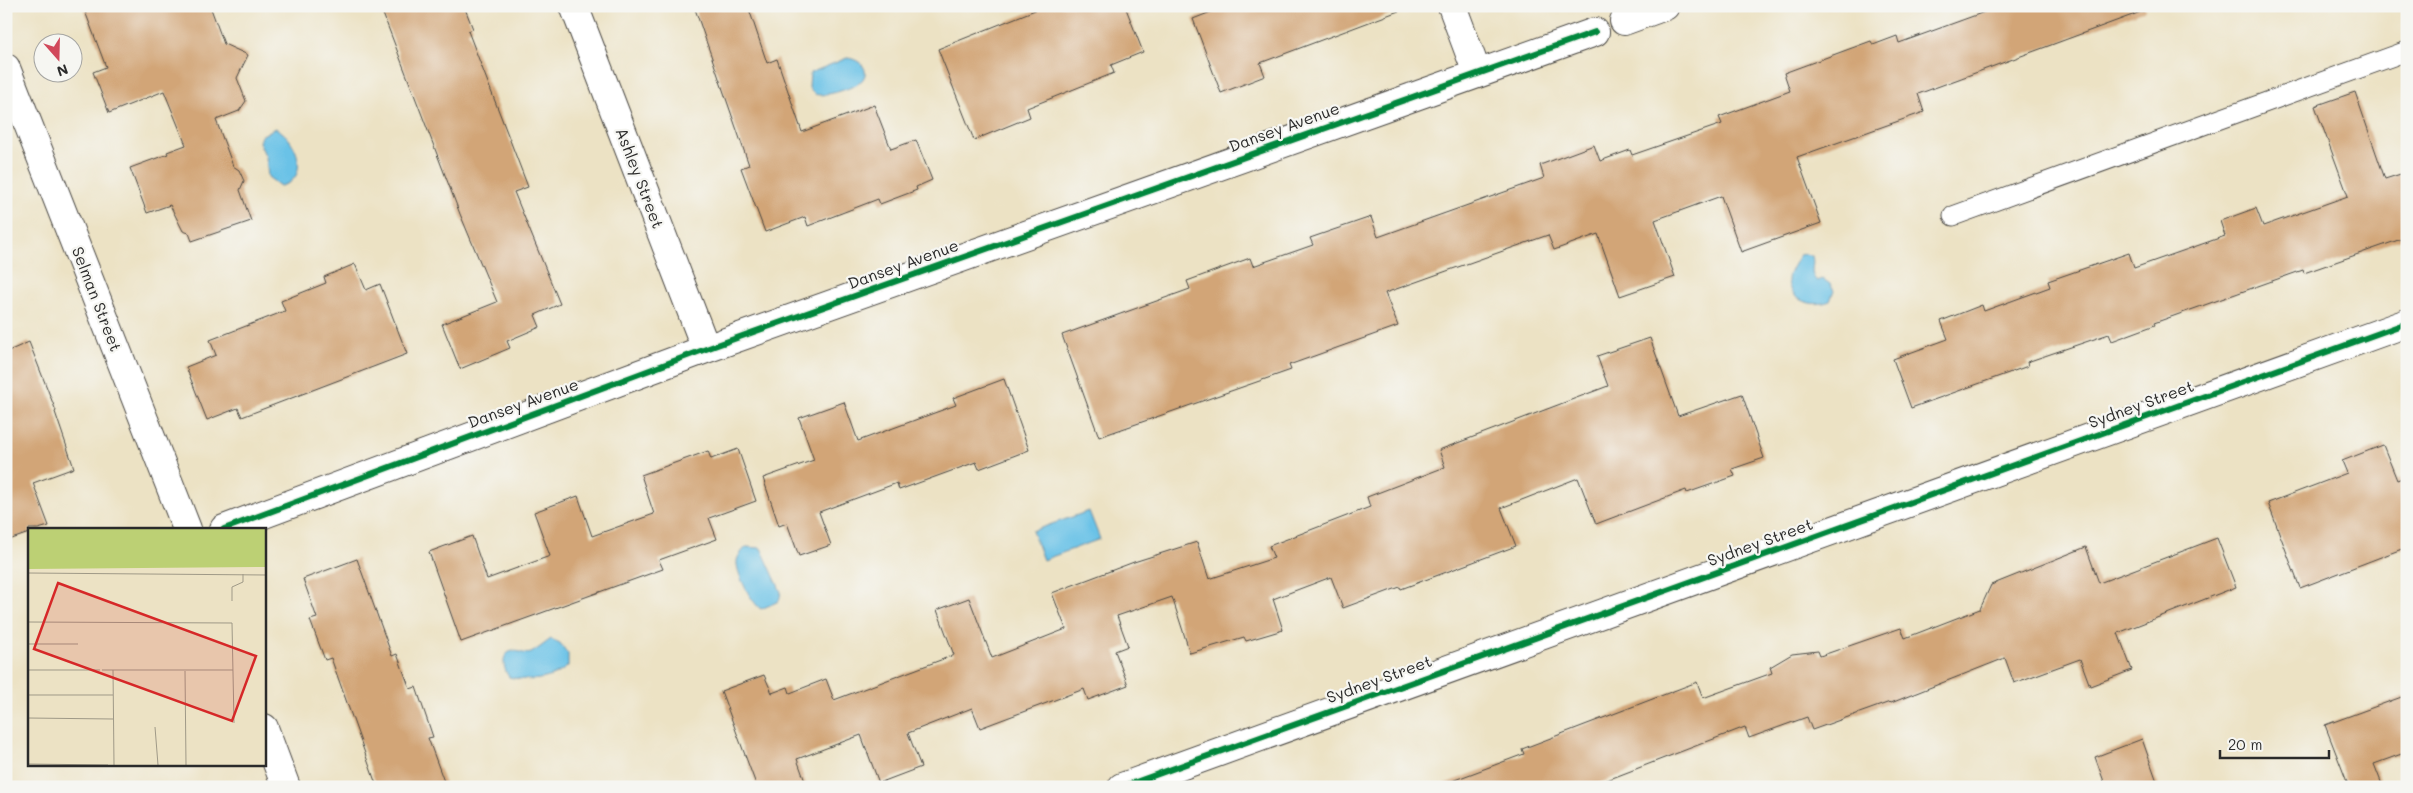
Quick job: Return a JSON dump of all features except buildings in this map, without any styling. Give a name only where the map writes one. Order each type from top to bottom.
[{"type":"street","name":"Ashley Street","points":[[574,6],[706,350]]},
{"type":"street","points":[[1452,6],[1477,73]]},
{"type":"street","points":[[1624,21],[1665,6]]},
{"type":"street","name":"Dansey Avenue","points":[[227,528],[706,350],[1594,32]]},
{"type":"street","name":"Selman Street","points":[[6,68],[187,528]]},
{"type":"street","name":"Sydney Street","points":[[1122,787],[2407,323]]},
{"type":"street","points":[[265,731],[286,787]]},
{"type":"lane","points":[[1953,216],[2407,51]]},
{"type":"water","points":[[847,58],[861,63],[865,71],[863,79],[859,83],[830,94],[819,95],[812,92],[809,88],[810,73]]},
{"type":"water","points":[[275,128],[290,140],[298,158],[296,176],[290,182],[280,186],[268,177],[266,157],[259,142],[261,136]]},
{"type":"water","points":[[1799,255],[1812,256],[1814,278],[1817,281],[1823,279],[1830,284],[1834,291],[1830,301],[1816,304],[1803,301],[1797,298],[1789,287],[1788,277],[1791,270]]},
{"type":"water","points":[[1089,511],[1100,539],[1043,560],[1032,531]]},
{"type":"water","points":[[746,547],[761,548],[781,592],[779,601],[761,609],[750,596],[738,569],[737,559]]},
{"type":"water","points":[[551,639],[560,643],[568,654],[568,666],[555,675],[540,679],[525,680],[509,677],[504,666],[506,654],[514,651],[531,653]]},
{"type":"cycle path","points":[[227,528],[706,349],[1595,32]]},
{"type":"cycle path","points":[[1122,787],[2407,323]]}]
